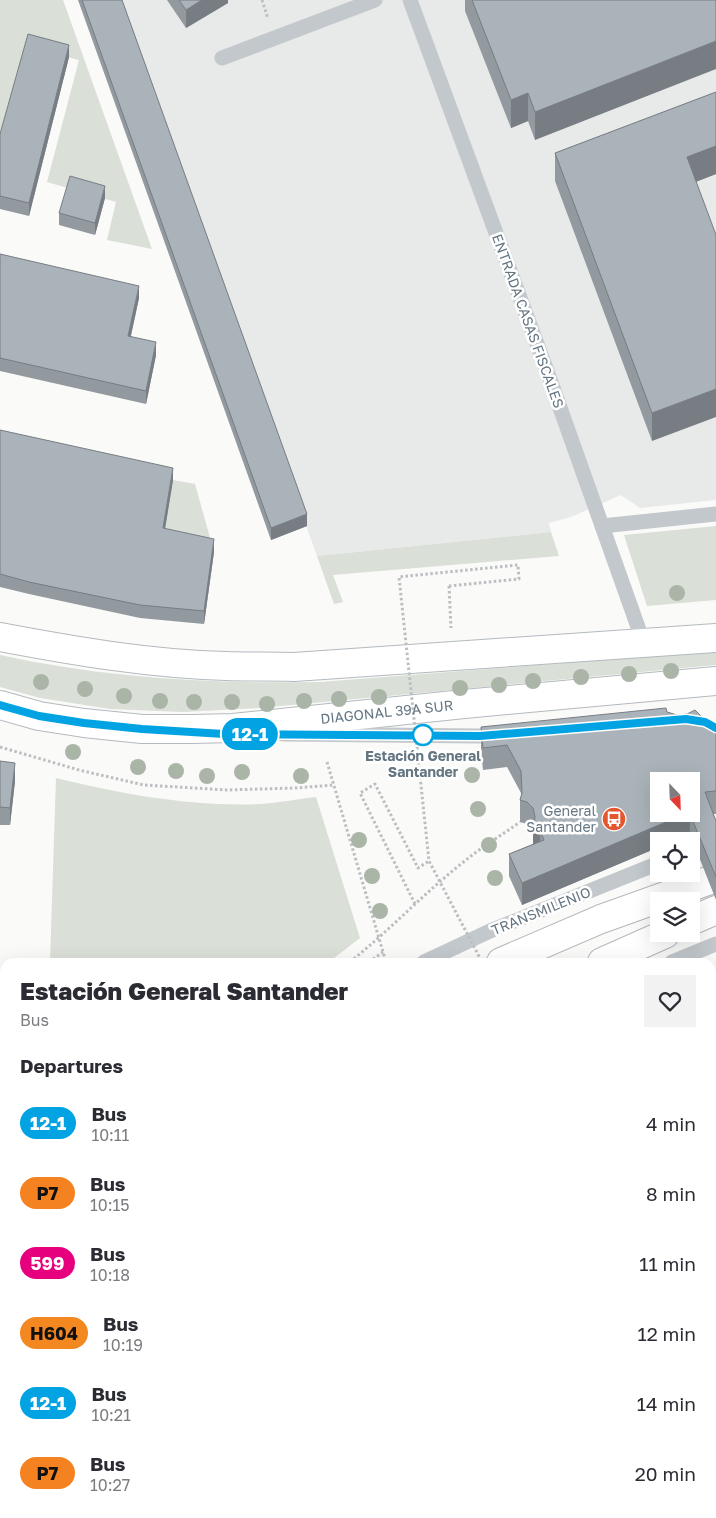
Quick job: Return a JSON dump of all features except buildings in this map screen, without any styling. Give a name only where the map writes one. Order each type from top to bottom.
[{"type":"main road","points":[[0,637],[57,648],[136,659],[224,666],[294,667],[716,638]]},
{"type":"main road","name":"DIAGONAL 39A SUR","points":[[0,705],[39,716],[142,729],[233,728],[464,704],[716,681]]},
{"type":"main road","points":[[510,958],[602,918],[716,878]]},
{"type":"main road","points":[[700,918],[716,910]]},
{"type":"main road","points":[[611,958],[650,941]]},
{"type":"lane","points":[[222,58],[375,0]]},
{"type":"lane","name":"ENTRADA CASAS FISCALES","points":[[410,0],[547,371],[644,644]]},
{"type":"lane","points":[[602,526],[716,514]]},
{"type":"lane","points":[[142,729],[224,734],[480,736],[517,732]]},
{"type":"lane","points":[[700,845],[716,837]]},
{"type":"lane","name":"TRANSMILENIO","points":[[433,958],[490,931],[650,867]]},
{"type":"lane","points":[[682,958],[716,944]]},
{"type":"path","points":[[451,630],[449,586],[519,578],[518,565],[399,576],[429,861],[480,958]]},
{"type":"path","points":[[0,747],[79,770],[144,785],[227,790],[296,788],[334,784]]},
{"type":"path","points":[[327,762],[385,958]]},
{"type":"path","points":[[415,904],[360,793],[374,784],[418,868],[429,861]]},
{"type":"path","points":[[355,958],[379,939],[415,904],[466,860],[520,822]]},
{"type":"path","points":[[375,958],[383,952]]},
{"type":"shaded area","points":[[0,0],[63,0],[152,249],[107,240],[116,202],[47,182],[79,60],[28,47],[0,150]]},
{"type":"shaded area","points":[[117,0],[716,0],[716,500],[640,508],[621,495],[571,517],[549,523],[551,532],[317,556]]},
{"type":"shaded area","points":[[173,480],[195,484],[214,552],[163,541]]},
{"type":"shaded area","points":[[716,526],[716,600],[647,606],[624,535]]},
{"type":"shaded area","points":[[551,532],[559,556],[333,575],[343,602],[334,604],[317,556]]},
{"type":"shaded area","points":[[716,651],[716,665],[260,708],[183,712],[110,709],[40,698],[0,687],[0,655],[79,669],[159,678],[239,682],[320,682]]},
{"type":"shaded area","points":[[56,778],[131,794],[208,803],[260,804],[316,797],[360,938],[334,958],[50,958]]},
{"type":"bus line","name":"12-1","points":[[0,705],[39,716],[84,723],[224,734],[480,736],[686,719],[705,722],[716,728]]},
{"type":"place","name":"Estación General Santander","points":[[423,735]]},
{"type":"place","name":"General Santander","points":[[614,819]]}]
